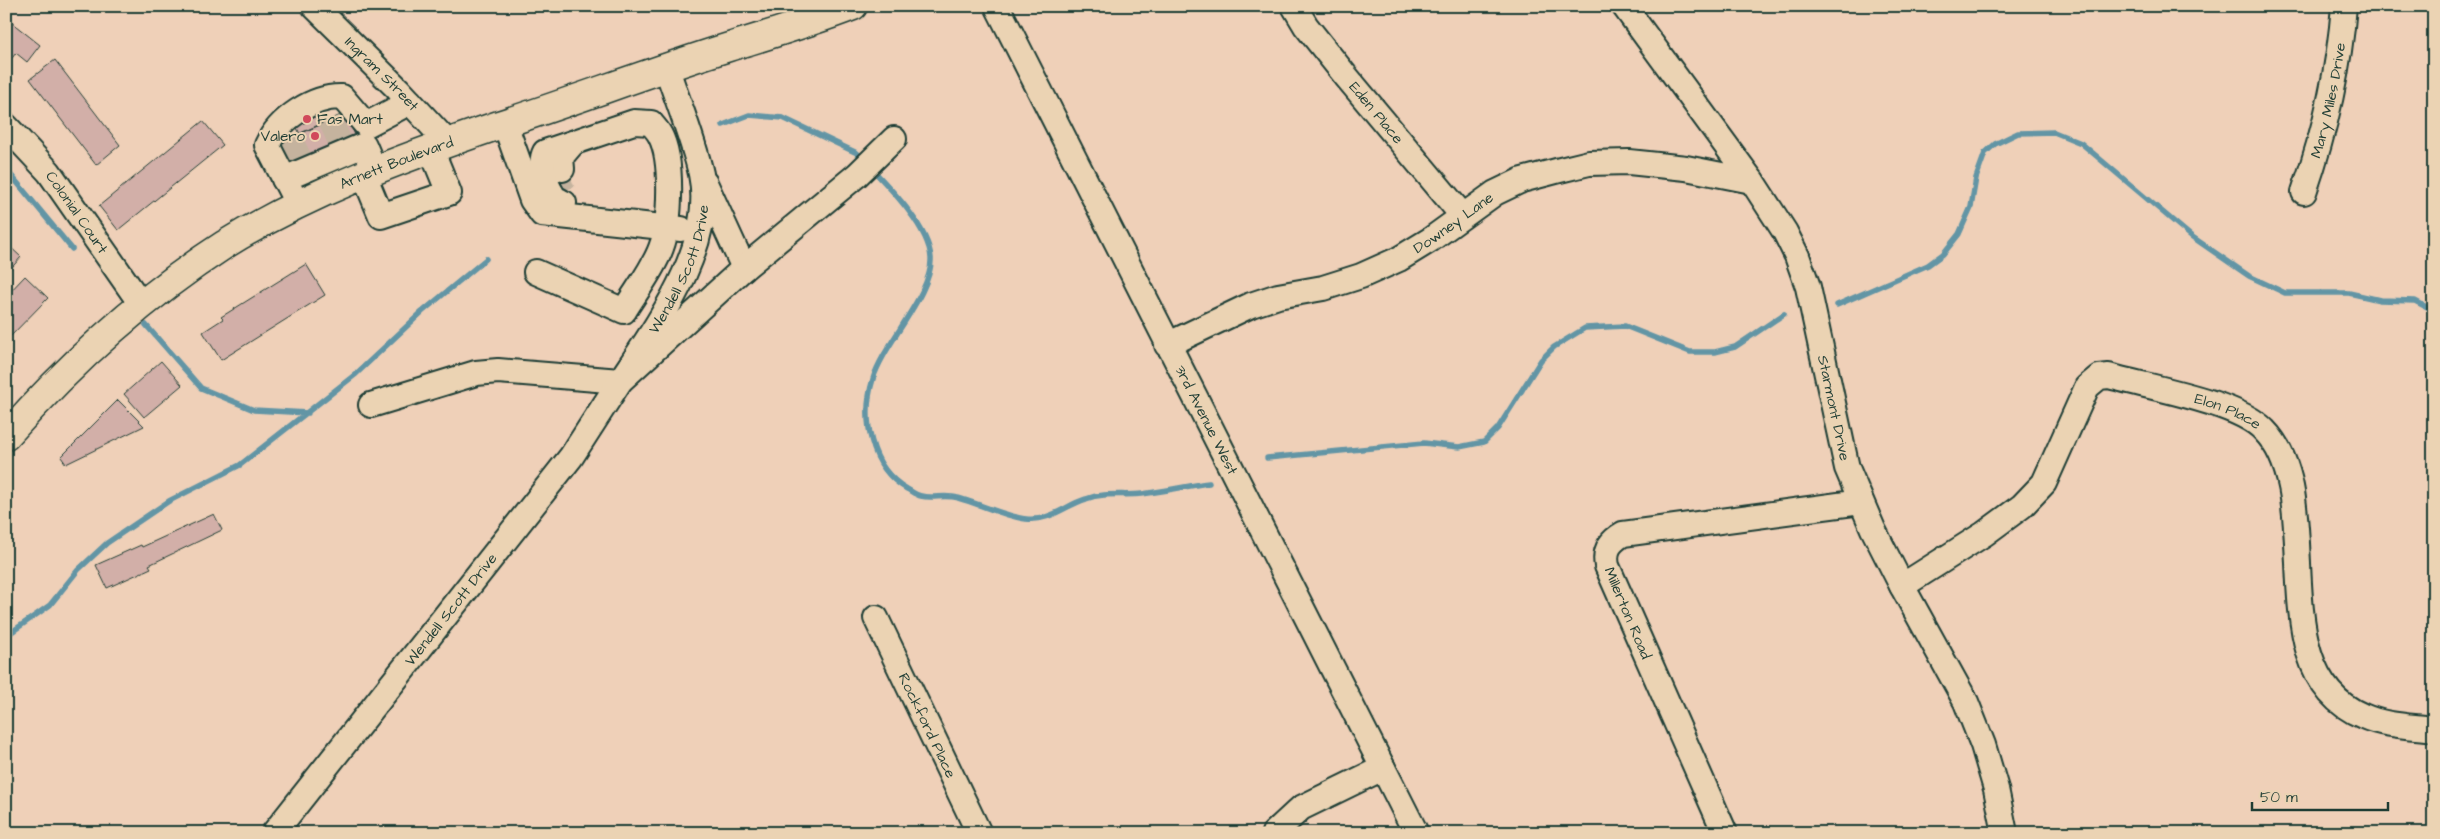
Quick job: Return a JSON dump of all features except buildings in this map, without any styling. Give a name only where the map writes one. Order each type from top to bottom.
[{"type":"main road","name":"Arnett Boulevard","points":[[6,436],[39,399],[87,351],[141,304],[226,244],[298,205],[370,173],[440,146],[731,46],[805,25],[853,6]]},
{"type":"street","name":"Ingram Street","points":[[314,6],[410,102],[440,146]]},
{"type":"street","name":"3rd Avenue West","points":[[997,6],[1167,345],[1416,833]]},
{"type":"street","name":"Eden Place","points":[[1294,6],[1306,26],[1462,215]]},
{"type":"street","name":"Starmont Drive","points":[[1624,6],[1752,181],[1785,232],[1808,288],[1847,468],[1861,502],[1902,586],[1966,702],[1983,745],[1996,789],[2005,833]]},
{"type":"street","name":"Mary Miles Drive","points":[[2304,192],[2321,143],[2333,92],[2344,6]]},
{"type":"street","name":"Wendell Scott Drive","points":[[667,69],[701,175],[744,268]]},
{"type":"street","points":[[298,205],[297,170],[267,145],[273,131],[286,130],[298,110],[326,111],[334,97],[342,97],[354,142],[370,173],[381,216],[449,193],[440,146]]},
{"type":"street","points":[[297,170],[354,142],[410,102]]},
{"type":"street","points":[[505,124],[532,200],[542,214],[563,179],[634,122],[651,123],[660,134],[667,153],[670,185],[666,227],[661,248],[624,311],[536,272]]},
{"type":"street","name":"Colonial Court","points":[[6,126],[48,172],[141,304]]},
{"type":"street","name":"Wendell Scott Drive","points":[[620,381],[744,268],[857,175],[890,144]]},
{"type":"street","name":"Downey Lane","points":[[1167,345],[1251,305],[1278,296],[1323,288],[1361,276],[1392,262],[1430,240],[1462,215],[1495,193],[1522,180],[1589,163],[1629,162],[1662,164],[1752,181]]},
{"type":"street","name":"Wendell Scott Drive","points":[[274,833],[571,457],[662,317],[678,285],[698,231],[702,202],[701,175]]},
{"type":"street","points":[[563,179],[666,227],[698,231]]},
{"type":"street","points":[[371,405],[476,373],[498,371],[620,381]]},
{"type":"street","name":"Elon Place","points":[[1902,586],[1984,534],[2022,506],[2044,483],[2087,387],[2099,377],[2109,376],[2232,409],[2253,420],[2265,430],[2279,449],[2287,467],[2292,490],[2303,630],[2308,649],[2330,692],[2345,706],[2362,716],[2377,721],[2434,729]]},
{"type":"street","name":"Millerton Road","points":[[1725,833],[1607,566],[1605,557],[1608,547],[1614,539],[1623,534],[1861,502]]},
{"type":"street","name":"Rockford Place","points":[[876,618],[979,833]]},
{"type":"street","points":[[1274,833],[1301,808],[1383,768]]},
{"type":"waterway","points":[[723,125],[749,115],[783,118],[857,153],[865,161]]},
{"type":"waterway","points":[[1837,305],[1928,265],[1943,254],[1959,234],[1971,207],[1976,178],[1985,153],[1995,144],[2018,133],[2054,132],[2081,143],[2191,236],[2249,276],[2285,293],[2349,293],[2380,300],[2415,301],[2434,311]]},
{"type":"waterway","points":[[871,168],[908,210],[924,234],[931,258],[930,272],[924,287],[879,365],[869,394],[868,410],[872,441],[884,468],[894,480],[907,489],[925,497],[953,497],[1026,519],[1050,516],[1093,497],[1142,494],[1209,483]]},
{"type":"waterway","points":[[6,169],[72,249]]},
{"type":"waterway","points":[[6,636],[50,605],[78,570],[107,543],[169,501],[240,465],[356,374],[422,312],[486,259]]},
{"type":"waterway","points":[[1267,458],[1424,443],[1459,447],[1484,442],[1498,428],[1541,360],[1554,347],[1585,328],[1625,326],[1690,352],[1715,352],[1735,347],[1784,314]]},
{"type":"waterway","points":[[146,325],[201,388],[254,410],[308,413]]},
{"type":"tunnel","points":[[330,120],[341,144]]},
{"type":"tunnel","points":[[290,138],[301,161]]},
{"type":"tunnel","points":[[556,171],[563,191]]},
{"type":"place","name":"Fas Mart","points":[[307,119]]},
{"type":"place","name":"Valero","points":[[315,136]]}]
